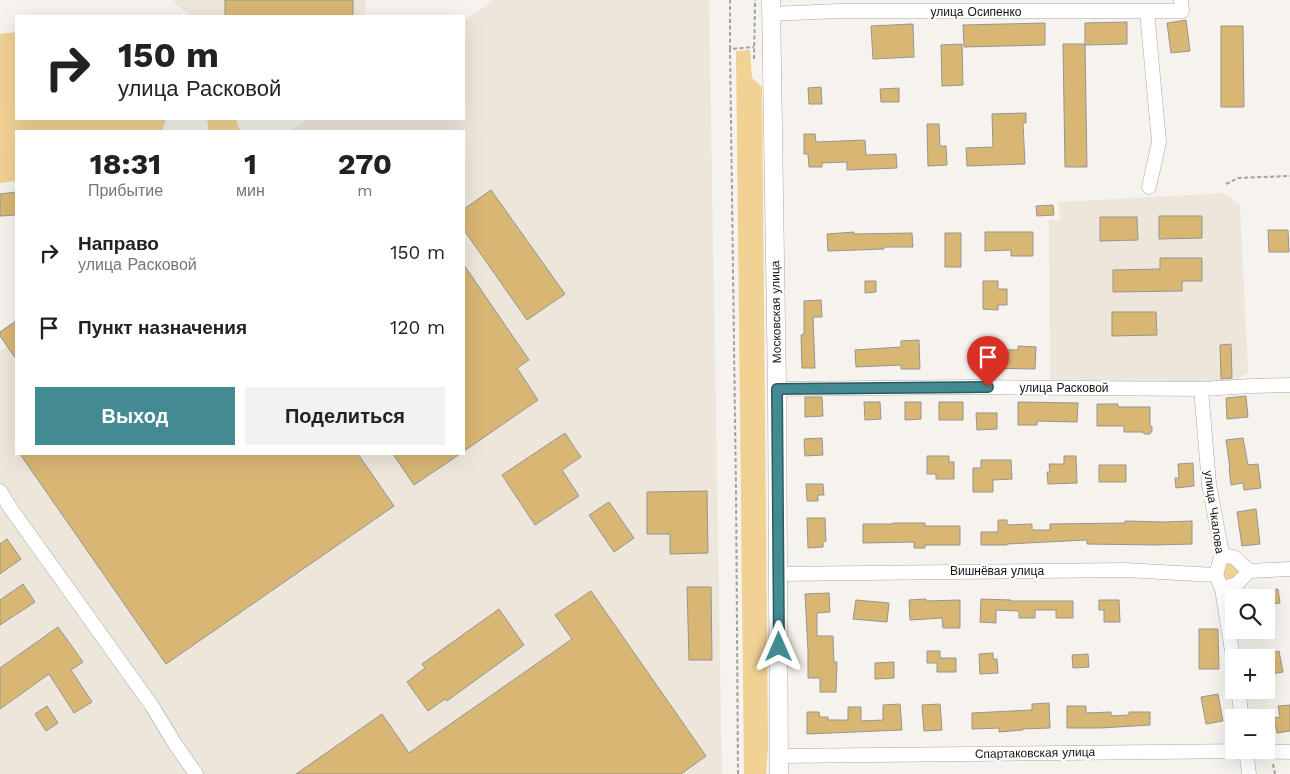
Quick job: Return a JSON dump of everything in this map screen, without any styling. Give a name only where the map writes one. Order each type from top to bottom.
[{"type":"main road","name":"Московская улица","points":[[771,7],[777,389],[779,774]]},
{"type":"street","name":"улица Осипенко","points":[[771,7],[838,11],[1147,12],[1182,6]]},
{"type":"street","points":[[1147,12],[1159,142],[1149,187]]},
{"type":"street","name":"улица Расковой","points":[[777,389],[978,387],[1201,389],[1290,385]]},
{"type":"street","name":"улица Чкалова","points":[[1201,389],[1209,484],[1222,554],[1216,575]]},
{"type":"street","points":[[0,491],[152,706],[196,774]]},
{"type":"street","points":[[1222,554],[1235,558],[1249,571]]},
{"type":"street","points":[[1222,589],[1237,584],[1249,571],[1290,569]]},
{"type":"street","name":"Вишнёвая улица","points":[[778,574],[1124,570],[1216,575]]},
{"type":"street","points":[[1216,575],[1222,589],[1232,649]]},
{"type":"street","name":"Спартаковская улица","points":[[779,756],[1225,751]]},
{"type":"street","name":"Спартаковская улица","points":[[1275,752],[1290,752]]},
{"type":"street","points":[[1247,759],[1249,774]]},
{"type":"path","points":[[730,0],[738,774]]},
{"type":"path","points":[[754,59],[755,0]]},
{"type":"path","points":[[730,49],[754,47]]},
{"type":"path","points":[[1226,184],[1238,178],[1290,176]]},
{"type":"shaded area","points":[[172,0],[366,0],[365,15],[189,15]]},
{"type":"shaded area","points":[[494,0],[709,0],[722,774],[0,774],[0,351],[7,346],[0,336],[0,332],[15,322],[15,455],[465,455],[465,130],[292,130],[307,120],[465,120],[465,19]]},
{"type":"shaded area","points":[[15,32],[15,120],[166,120],[162,130],[15,130],[15,181],[0,183],[0,34]]},
{"type":"shaded area","points":[[750,50],[752,78],[762,87],[768,747],[766,774],[744,774],[736,51]]},
{"type":"shaded area","points":[[207,120],[236,120],[240,130],[209,130]]},
{"type":"shaded area","points":[[1224,193],[1240,205],[1248,373],[1233,381],[1050,382],[1049,220],[1060,220],[1059,202]]},
{"type":"shaded area","points":[[1232,562],[1237,566],[1239,574],[1230,581],[1225,579],[1223,572],[1224,566]]},
{"type":"building","points":[[225,0],[353,0],[353,15],[225,15]]},
{"type":"building","points":[[1186,20],[1190,51],[1171,53],[1167,23]]},
{"type":"building","points":[[1127,22],[1127,44],[1085,45],[1085,23]]},
{"type":"building","points":[[1045,23],[1045,45],[964,47],[963,25]]},
{"type":"building","points":[[913,24],[914,57],[873,59],[871,26]]},
{"type":"building","points":[[1221,26],[1243,26],[1244,107],[1221,107]]},
{"type":"building","points":[[962,44],[963,85],[942,86],[941,45]]},
{"type":"building","points":[[1063,44],[1085,44],[1087,167],[1065,167]]},
{"type":"building","points":[[821,87],[822,104],[809,104],[808,88]]},
{"type":"building","points":[[899,88],[899,102],[881,102],[880,89]]},
{"type":"building","points":[[1026,113],[1026,123],[1023,123],[1025,164],[967,166],[966,148],[993,147],[992,114]]},
{"type":"building","points":[[927,124],[939,124],[940,146],[946,146],[947,165],[928,166]]},
{"type":"building","points":[[804,134],[815,134],[816,142],[865,140],[866,155],[896,154],[897,168],[847,170],[847,162],[822,163],[822,167],[809,167],[808,154],[804,154]]},
{"type":"building","points":[[491,190],[565,294],[527,320],[465,231],[465,208]]},
{"type":"building","points":[[15,192],[15,215],[0,216],[0,194]]},
{"type":"building","points":[[1053,205],[1054,215],[1037,216],[1036,206]]},
{"type":"building","points":[[1159,216],[1202,216],[1202,238],[1159,239]]},
{"type":"building","points":[[1100,217],[1137,217],[1138,240],[1100,241]]},
{"type":"building","points":[[1268,230],[1288,230],[1289,252],[1269,252]]},
{"type":"building","points":[[854,232],[854,234],[912,233],[913,247],[828,251],[827,234]]},
{"type":"building","points":[[985,232],[1033,232],[1033,256],[1011,256],[1011,250],[985,251]]},
{"type":"building","points":[[945,233],[961,233],[961,267],[945,267]]},
{"type":"building","points":[[1160,258],[1202,258],[1202,281],[1182,281],[1182,291],[1113,292],[1113,270],[1160,269]]},
{"type":"building","points":[[465,266],[529,360],[517,368],[538,400],[465,450]]},
{"type":"building","points":[[865,281],[876,281],[876,292],[865,293]]},
{"type":"building","points":[[983,281],[998,281],[998,289],[1007,289],[1007,305],[998,305],[998,310],[983,309]]},
{"type":"building","points":[[821,300],[822,317],[813,317],[815,368],[802,368],[801,335],[804,334],[804,301]]},
{"type":"building","points":[[1112,312],[1156,312],[1157,335],[1112,336]]},
{"type":"building","points":[[15,322],[15,358],[0,336],[0,332]]},
{"type":"building","points":[[919,340],[920,369],[901,369],[901,365],[856,367],[855,350],[901,347],[901,341]]},
{"type":"building","points":[[1231,344],[1232,378],[1221,379],[1220,345]]},
{"type":"building","points":[[1018,346],[1036,347],[1035,369],[981,368],[981,349],[1018,350]]},
{"type":"building","points":[[1246,396],[1248,417],[1227,419],[1226,398]]},
{"type":"building","points":[[805,397],[822,397],[823,416],[805,417]]},
{"type":"building","points":[[864,402],[880,402],[881,419],[865,420]]},
{"type":"building","points":[[905,402],[921,402],[921,419],[905,420]]},
{"type":"building","points":[[939,402],[963,402],[963,420],[939,420]]},
{"type":"building","points":[[1018,402],[1078,403],[1077,422],[1037,421],[1037,425],[1018,425]]},
{"type":"building","points":[[1097,404],[1118,404],[1118,407],[1150,407],[1152,431],[1150,434],[1145,434],[1142,432],[1124,432],[1124,426],[1097,426]]},
{"type":"building","points":[[976,413],[997,413],[997,429],[977,430]]},
{"type":"building","points":[[565,433],[581,457],[562,470],[579,496],[535,525],[502,475]]},
{"type":"building","points":[[822,438],[823,455],[805,456],[804,439]]},
{"type":"building","points":[[1243,438],[1248,465],[1258,464],[1261,488],[1244,490],[1243,483],[1231,485],[1226,440]]},
{"type":"building","points":[[21,455],[359,455],[394,506],[166,664]]},
{"type":"building","points":[[394,455],[459,455],[414,485]]},
{"type":"building","points":[[927,456],[949,456],[949,462],[954,462],[954,479],[936,479],[936,474],[927,474]]},
{"type":"building","points":[[1064,456],[1076,456],[1077,483],[1048,484],[1047,472],[1050,472],[1049,464],[1064,464]]},
{"type":"building","points":[[981,460],[1011,460],[1012,479],[993,480],[993,492],[973,492],[973,468],[981,468]]},
{"type":"building","points":[[1193,463],[1194,486],[1176,488],[1175,478],[1179,478],[1178,464]]},
{"type":"building","points":[[1099,465],[1126,465],[1126,482],[1099,482]]},
{"type":"building","points":[[806,484],[823,484],[824,495],[818,495],[818,501],[807,501]]},
{"type":"building","points":[[707,491],[708,553],[670,554],[670,534],[647,534],[647,492]]},
{"type":"building","points":[[609,502],[634,538],[614,552],[589,515]]},
{"type":"building","points":[[1256,509],[1260,544],[1242,546],[1237,512]]},
{"type":"building","points":[[807,518],[825,518],[826,541],[823,542],[823,547],[808,548]]},
{"type":"building","points":[[998,520],[1007,520],[1007,525],[1032,524],[1032,530],[1050,530],[1050,524],[1192,521],[1192,544],[1087,544],[1087,540],[981,545],[981,532],[998,532]]},
{"type":"building","points":[[925,523],[925,526],[960,526],[960,545],[925,545],[925,548],[914,548],[914,542],[863,543],[863,524]]},
{"type":"building","points":[[7,539],[21,559],[0,574],[0,544]]},
{"type":"building","points":[[23,584],[35,602],[0,625],[0,600]]},
{"type":"building","points":[[687,587],[711,587],[712,660],[689,660]]},
{"type":"building","points":[[1278,589],[1280,603],[1275,604],[1275,590]]},
{"type":"building","points":[[591,591],[706,756],[681,774],[296,774],[382,714],[409,753],[572,639],[555,615]]},
{"type":"building","points":[[829,593],[830,612],[817,613],[817,636],[833,636],[834,662],[837,662],[836,692],[820,692],[820,678],[808,678],[805,594]]},
{"type":"building","points":[[926,599],[926,601],[960,600],[960,628],[943,628],[942,618],[910,620],[909,600]]},
{"type":"building","points":[[981,599],[1073,601],[1073,618],[1056,618],[1056,610],[1035,610],[1035,618],[1019,618],[1019,611],[996,610],[996,623],[980,622]]},
{"type":"building","points":[[856,600],[889,603],[887,622],[853,619]]},
{"type":"building","points":[[1099,600],[1119,600],[1120,622],[1104,622],[1104,610],[1099,610]]},
{"type":"building","points":[[499,609],[524,645],[447,701],[445,699],[428,711],[407,682],[425,668],[422,664]]},
{"type":"building","points":[[58,627],[83,662],[71,670],[92,702],[74,713],[49,674],[0,709],[0,668]]},
{"type":"building","points":[[1199,629],[1218,629],[1219,669],[1199,669]]},
{"type":"building","points":[[927,651],[940,651],[940,658],[956,658],[956,672],[937,672],[937,663],[927,663]]},
{"type":"building","points":[[1279,651],[1283,672],[1275,673],[1275,652]]},
{"type":"building","points":[[993,653],[993,659],[997,659],[998,673],[980,674],[979,654]]},
{"type":"building","points":[[1088,654],[1089,667],[1073,668],[1072,655]]},
{"type":"building","points":[[894,662],[894,678],[875,679],[875,663]]},
{"type":"building","points":[[1218,694],[1223,721],[1206,724],[1201,697]]},
{"type":"building","points":[[1049,703],[1050,728],[999,732],[999,728],[972,729],[972,713],[1032,710],[1032,704]]},
{"type":"building","points":[[900,704],[902,730],[807,734],[807,712],[819,712],[820,717],[828,717],[828,720],[848,720],[848,707],[861,707],[861,721],[883,720],[883,705]]},
{"type":"building","points":[[940,704],[942,730],[924,731],[922,705]]},
{"type":"building","points":[[1290,705],[1290,731],[1277,733],[1275,718],[1280,717],[1278,706]]},
{"type":"building","points":[[47,706],[58,723],[46,731],[35,714]]},
{"type":"building","points":[[1067,706],[1086,706],[1086,713],[1111,712],[1111,716],[1129,715],[1129,712],[1150,712],[1150,725],[1067,728]]},
{"type":"route","points":[[779,647],[777,389],[988,387]]}]
